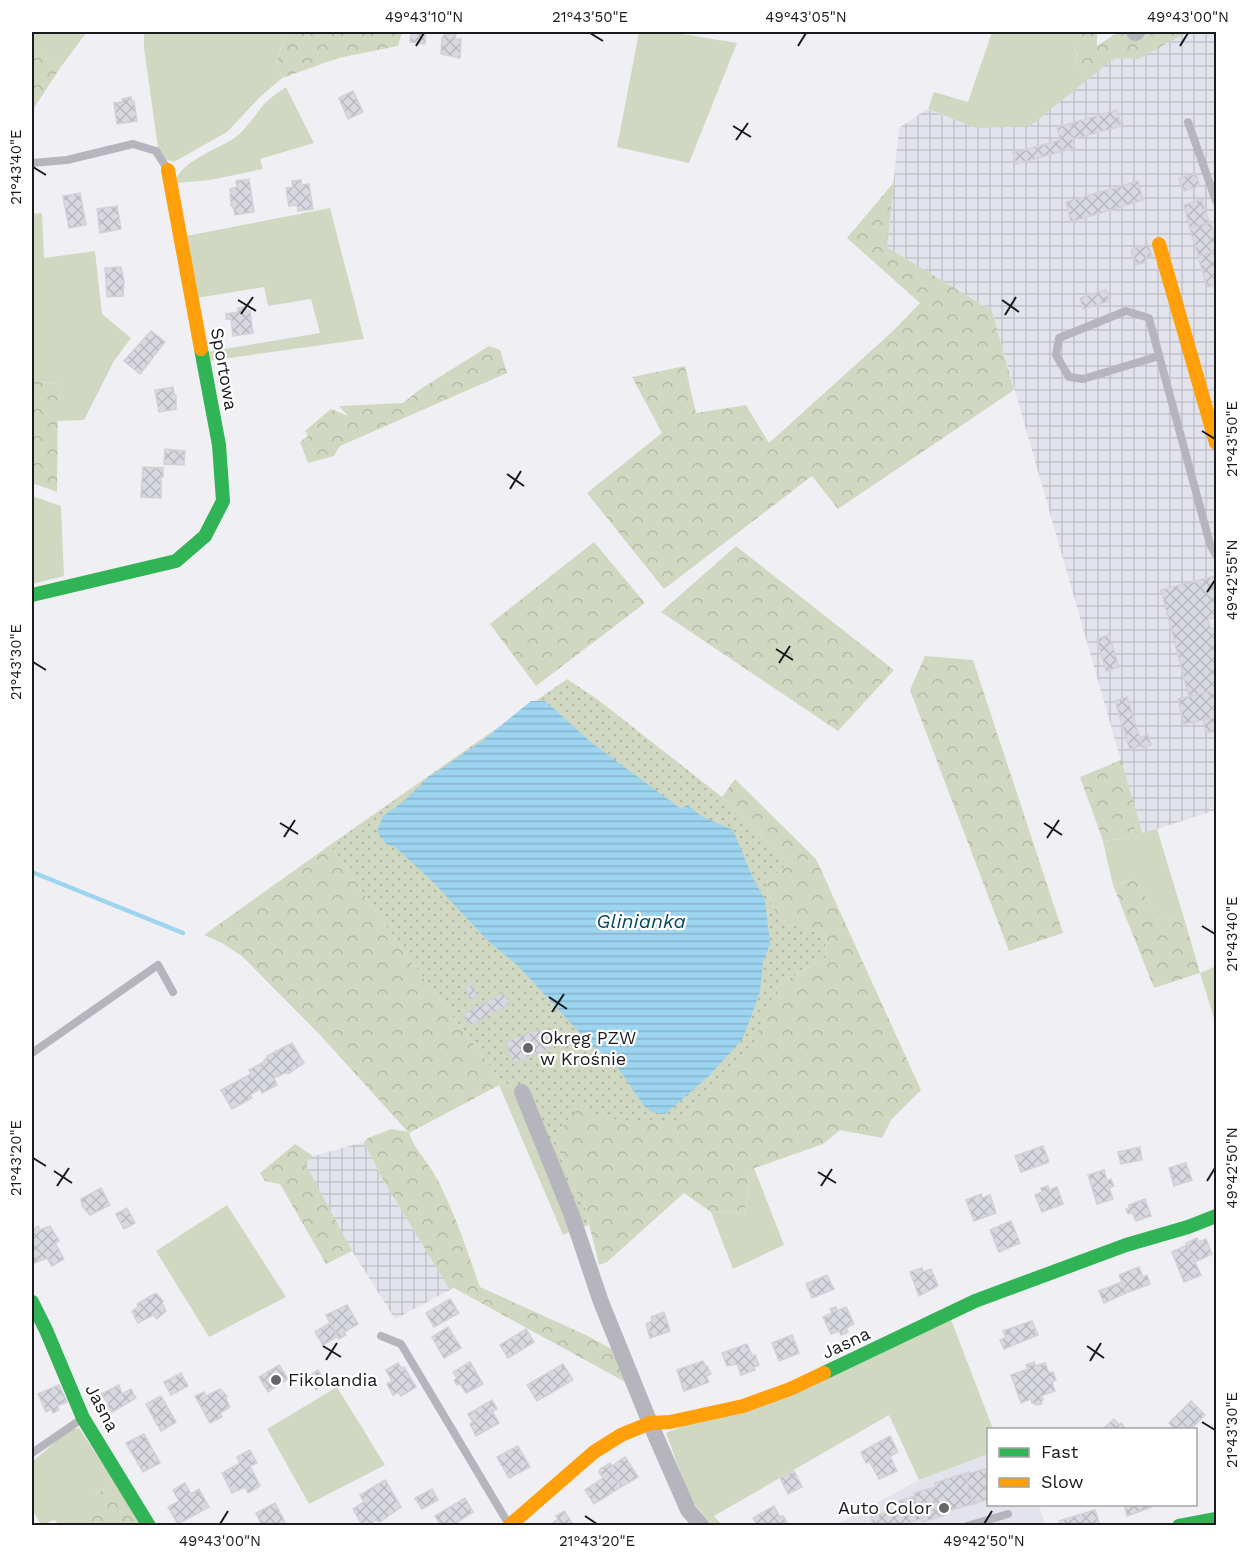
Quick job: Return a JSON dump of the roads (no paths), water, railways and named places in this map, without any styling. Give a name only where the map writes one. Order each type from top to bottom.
[{"type":"street","name":"Sportowa","points":[[32,595],[176,561],[205,536],[223,501],[219,445],[168,170]]},
{"type":"street","points":[[1159,244],[1216,443]]},
{"type":"street","points":[[522,1092],[571,1213],[601,1302],[650,1423],[688,1510],[702,1526]]},
{"type":"street","name":"Jasna","points":[[509,1525],[594,1452],[621,1435],[650,1423],[670,1422],[742,1406],[790,1389],[975,1301],[1126,1245],[1188,1227],[1216,1216]]},
{"type":"street","name":"Jasna","points":[[32,1302],[83,1418],[149,1526]]},
{"type":"street","points":[[1179,1526],[1216,1519]]},
{"type":"lane","points":[[1188,122],[1216,201]]},
{"type":"lane","name":"Sportowa","points":[[32,163],[67,160],[133,144],[156,152],[168,170]]},
{"type":"lane","points":[[1159,356],[1083,379],[1069,377],[1056,356],[1059,339],[1126,311],[1149,318],[1210,544],[1216,555]]},
{"type":"lane","points":[[32,1053],[158,965],[173,992]]},
{"type":"lane","points":[[381,1336],[401,1344],[509,1525]]},
{"type":"lane","points":[[32,1453],[83,1418]]},
{"type":"lane","points":[[967,1526],[1008,1514]]},
{"type":"water","name":"Glinianka","points":[[531,701],[545,701],[592,743],[681,809],[688,805],[701,816],[733,830],[751,874],[765,900],[770,944],[763,962],[760,992],[743,1038],[710,1075],[665,1114],[654,1113],[644,1106],[612,1059],[594,1048],[518,966],[486,939],[434,883],[395,847],[386,844],[377,831],[383,816],[403,802],[429,777],[481,742]]},
{"type":"waterway","points":[[32,872],[183,933]]},
{"type":"place","name":"Okręg PZW w Krośnie","points":[[528,1048]]},
{"type":"place","name":"Fikolandia","points":[[276,1380]]},
{"type":"place","name":"Auto Color","points":[[944,1508]]}]
